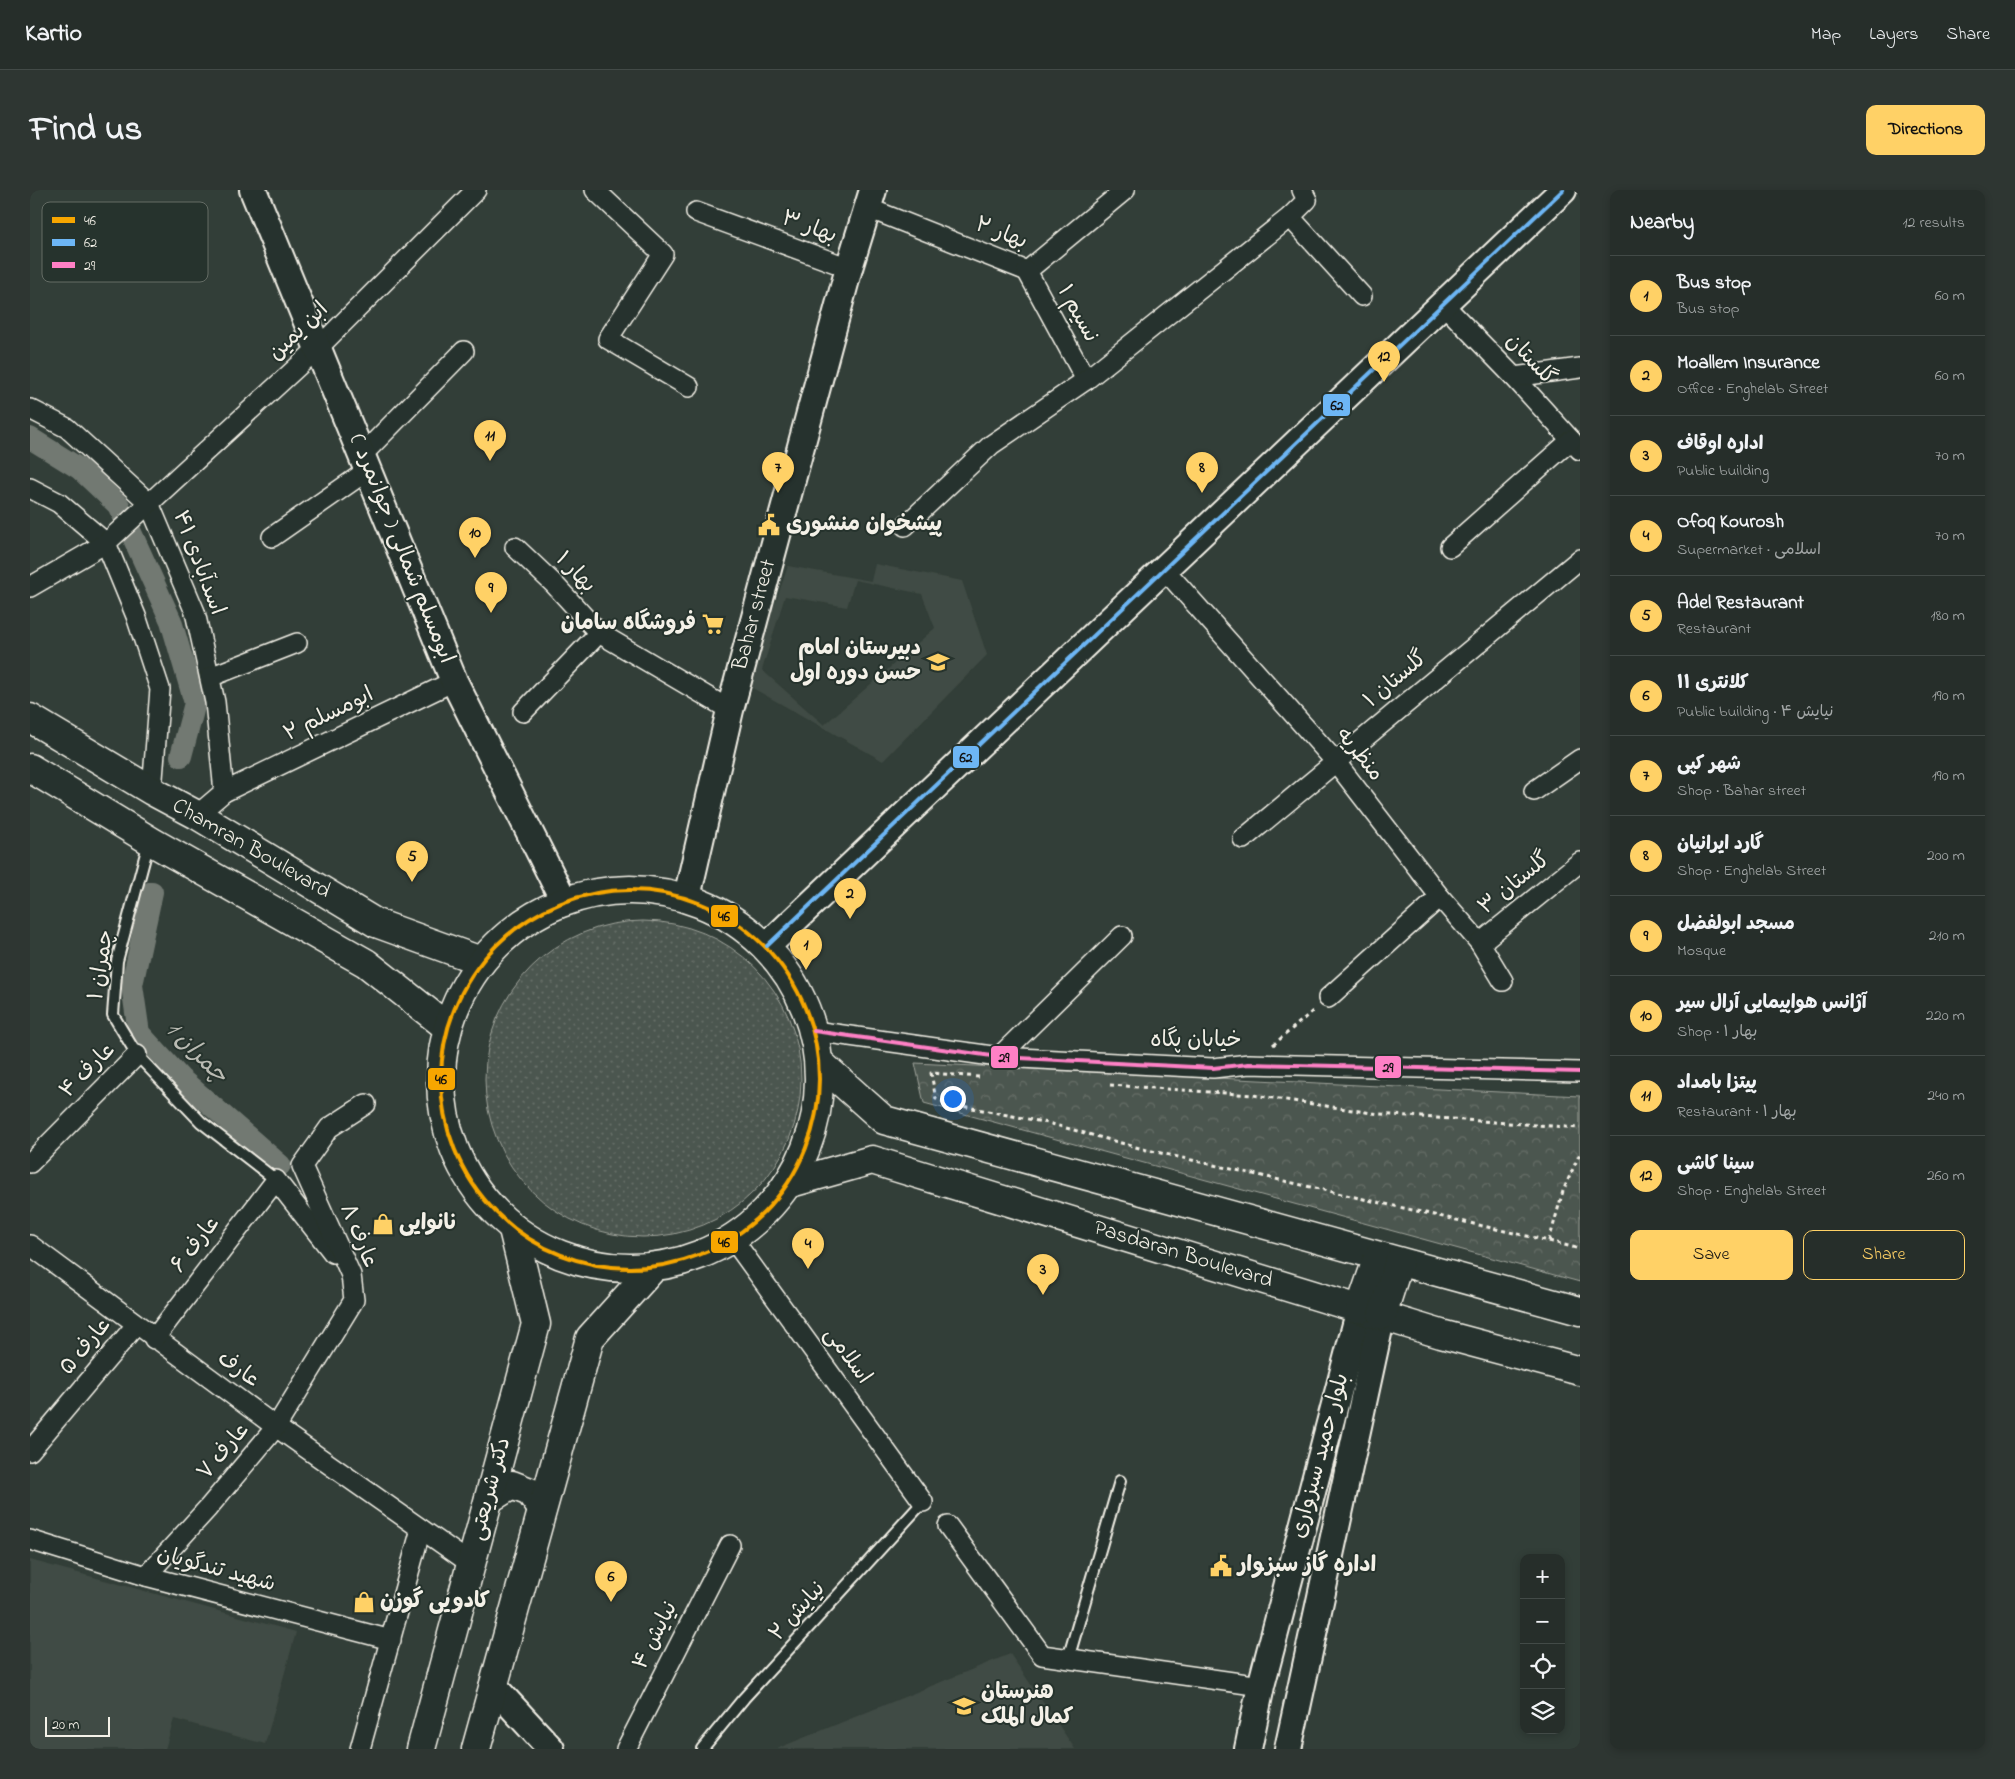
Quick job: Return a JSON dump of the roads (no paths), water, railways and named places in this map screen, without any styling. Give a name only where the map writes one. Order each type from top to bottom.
[{"type":"main road","points":[[766,946],[1563,190]]},
{"type":"main road","name":"ابومسلم شمالی ( جوانمرد )","points":[[258,192],[454,681],[564,901]]},
{"type":"main road","name":"Bahar street","points":[[687,897],[730,710],[849,268],[871,199]]},
{"type":"main road","name":"Chamran Boulevard","points":[[30,718],[152,791],[197,815],[376,923],[481,961]]},
{"type":"main road","name":"Chamran Boulevard","points":[[31,770],[150,841],[366,963],[448,1027]]},
{"type":"main road","points":[[626,889],[687,897],[730,917],[766,946],[793,980],[805,1005],[814,1031],[819,1062],[818,1105],[807,1146],[787,1184],[763,1214],[732,1238],[695,1256],[654,1267],[604,1267],[556,1254],[513,1228],[475,1188],[449,1138],[440,1083],[448,1027],[461,992],[481,961],[519,925],[564,901],[626,889]]},
{"type":"main road","points":[[819,1062],[884,1120],[1580,1311]]},
{"type":"main road","name":"Pasdaran Boulevard","points":[[787,1184],[872,1160],[1441,1334],[1580,1371]]},
{"type":"main road","name":"دکتر شریعتی","points":[[421,1749],[536,1324],[513,1228]]},
{"type":"main road","points":[[1371,1312],[1388,1259]]},
{"type":"main road","points":[[476,1749],[590,1338],[654,1267]]},
{"type":"main road","points":[[1330,1300],[1339,1311],[1352,1337]]},
{"type":"main road","name":"بلوار حمید سبزواری","points":[[1248,1749],[1261,1686],[1352,1337],[1371,1312]]},
{"type":"main road","name":"بلوار حمید سبزواری","points":[[1288,1749],[1371,1312]]},
{"type":"main road","points":[[489,1499],[512,1485],[530,1492],[542,1509]]},
{"type":"main road","points":[[493,1686],[551,1749]]},
{"type":"street","name":"ابن یمین","points":[[106,543],[319,347],[476,190]]},
{"type":"street","points":[[595,190],[663,254],[608,339],[689,387]]},
{"type":"street","name":"بهار ۲","points":[[871,199],[1027,271],[1102,199],[1125,190]]},
{"type":"street","points":[[905,526],[991,445],[1086,380],[1290,217],[1307,200],[1302,190]]},
{"type":"street","name":"بهار ۳","points":[[696,212],[849,268]]},
{"type":"street","points":[[1290,217],[1362,296]]},
{"type":"street","name":"نسیم ۱","points":[[1027,271],[1086,380]]},
{"type":"street","name":"گلستان","points":[[1443,304],[1514,377],[1575,445]]},
{"type":"street","points":[[272,537],[366,463],[464,351]]},
{"type":"street","points":[[1514,377],[1580,368]]},
{"type":"street","name":"اسدآبادی ۴۱","points":[[30,409],[68,428],[149,503],[195,612],[216,702],[224,792]]},
{"type":"street","points":[[1450,547],[1575,445]]},
{"type":"street","points":[[30,488],[59,502],[106,543],[136,616],[160,689],[152,791]]},
{"type":"street","points":[[30,587],[106,543]]},
{"type":"street","name":"بهار ۱","points":[[515,547],[554,584],[599,633],[730,710]]},
{"type":"street","name":"گلستان ۱","points":[[1243,839],[1580,559]]},
{"type":"street","name":"منظریه","points":[[1164,569],[1335,761],[1440,897],[1480,943],[1503,981]]},
{"type":"street","points":[[523,712],[599,633]]},
{"type":"street","points":[[210,677],[296,643]]},
{"type":"street","name":"ابومسلم ۲","points":[[197,815],[224,792],[454,681]]},
{"type":"street","points":[[1534,791],[1580,759]]},
{"type":"street","name":"گلستان ۳","points":[[1480,943],[1580,862]]},
{"type":"street","points":[[1328,998],[1440,897]]},
{"type":"street","points":[[999,1057],[1122,936]]},
{"type":"street","name":"خیابان پگاه","points":[[814,1031],[999,1057],[1213,1068],[1249,1064],[1580,1072]]},
{"type":"street","name":"عارف ۴","points":[[30,1163],[137,1055]]},
{"type":"street","name":"عارف ۸","points":[[276,1427],[354,1300],[351,1275],[302,1166],[329,1128],[366,1104]]},
{"type":"street","points":[[276,1180],[351,1275]]},
{"type":"street","name":"عارف ۶","points":[[154,1339],[276,1180]]},
{"type":"street","points":[[1324,1242],[1347,1235],[1458,1266],[1472,1282]]},
{"type":"street","name":"اسلامی","points":[[732,1238],[923,1502]]},
{"type":"street","name":"عارف","points":[[30,1245],[154,1339],[471,1564]]},
{"type":"street","name":"عارف ۵","points":[[30,1451],[136,1325]]},
{"type":"street","name":"عارف ۷","points":[[146,1576],[208,1508],[276,1427]]},
{"type":"street","points":[[948,1526],[1042,1655],[1261,1686]]},
{"type":"street","points":[[360,1749],[421,1529]]},
{"type":"street","name":"شهید تندگویان","points":[[30,1540],[146,1576],[391,1640]]},
{"type":"street","name":"نیایش ۴","points":[[626,1749],[730,1545]]},
{"type":"lane","name":"۱ چمران","points":[[150,841],[117,961],[113,1015],[137,1055],[201,1122],[276,1180]]},
{"type":"lane","points":[[1068,1659],[1120,1481]]},
{"type":"lane","name":"نیایش ۲","points":[[702,1749],[744,1698],[923,1502]]},
{"type":"waterway","points":[[30,438],[80,469],[119,506],[171,621],[195,703],[181,756]]},
{"type":"waterway","name":"چمران 1","points":[[152,892],[132,985],[139,1033],[180,1078],[280,1165]]},
{"type":"place","name":"سینا کاشی","points":[[1384,382]]},
{"type":"place","name":"پیتزا بامداد","points":[[490,461]]},
{"type":"place","name":"شهر کپی","points":[[778,493]]},
{"type":"place","name":"گارد ایرانیان","points":[[1202,493]]},
{"type":"place","name":"پیشخوان منشوری","points":[[769,525]]},
{"type":"place","name":"آژانس هواپیمایی آرال سیر","points":[[475,558]]},
{"type":"place","name":"مسجد ابولفضل","points":[[491,613]]},
{"type":"place","name":"فروشگاه سامان","points":[[713,624]]},
{"type":"place","name":"دبیرستان امام حسن دوره اول","points":[[938,662]]},
{"type":"place","name":"Adel Restaurant","points":[[412,882]]},
{"type":"place","name":"Moallem Insurance","points":[[850,919]]},
{"type":"place","name":"Bus stop","points":[[806,970]]},
{"type":"place","name":"نانوایی","points":[[383,1224]]},
{"type":"place","name":"Ofoq Kourosh","points":[[808,1269]]},
{"type":"place","name":"اداره اوقاف","points":[[1043,1295]]},
{"type":"place","name":"اداره گاز سبزوار","points":[[1221,1566]]},
{"type":"place","name":"کادویی گوزن","points":[[364,1602]]},
{"type":"place","name":"کلانتری ۱۱","points":[[611,1602]]},
{"type":"place","name":"هنرستان کمال الملک","points":[[964,1706]]}]
